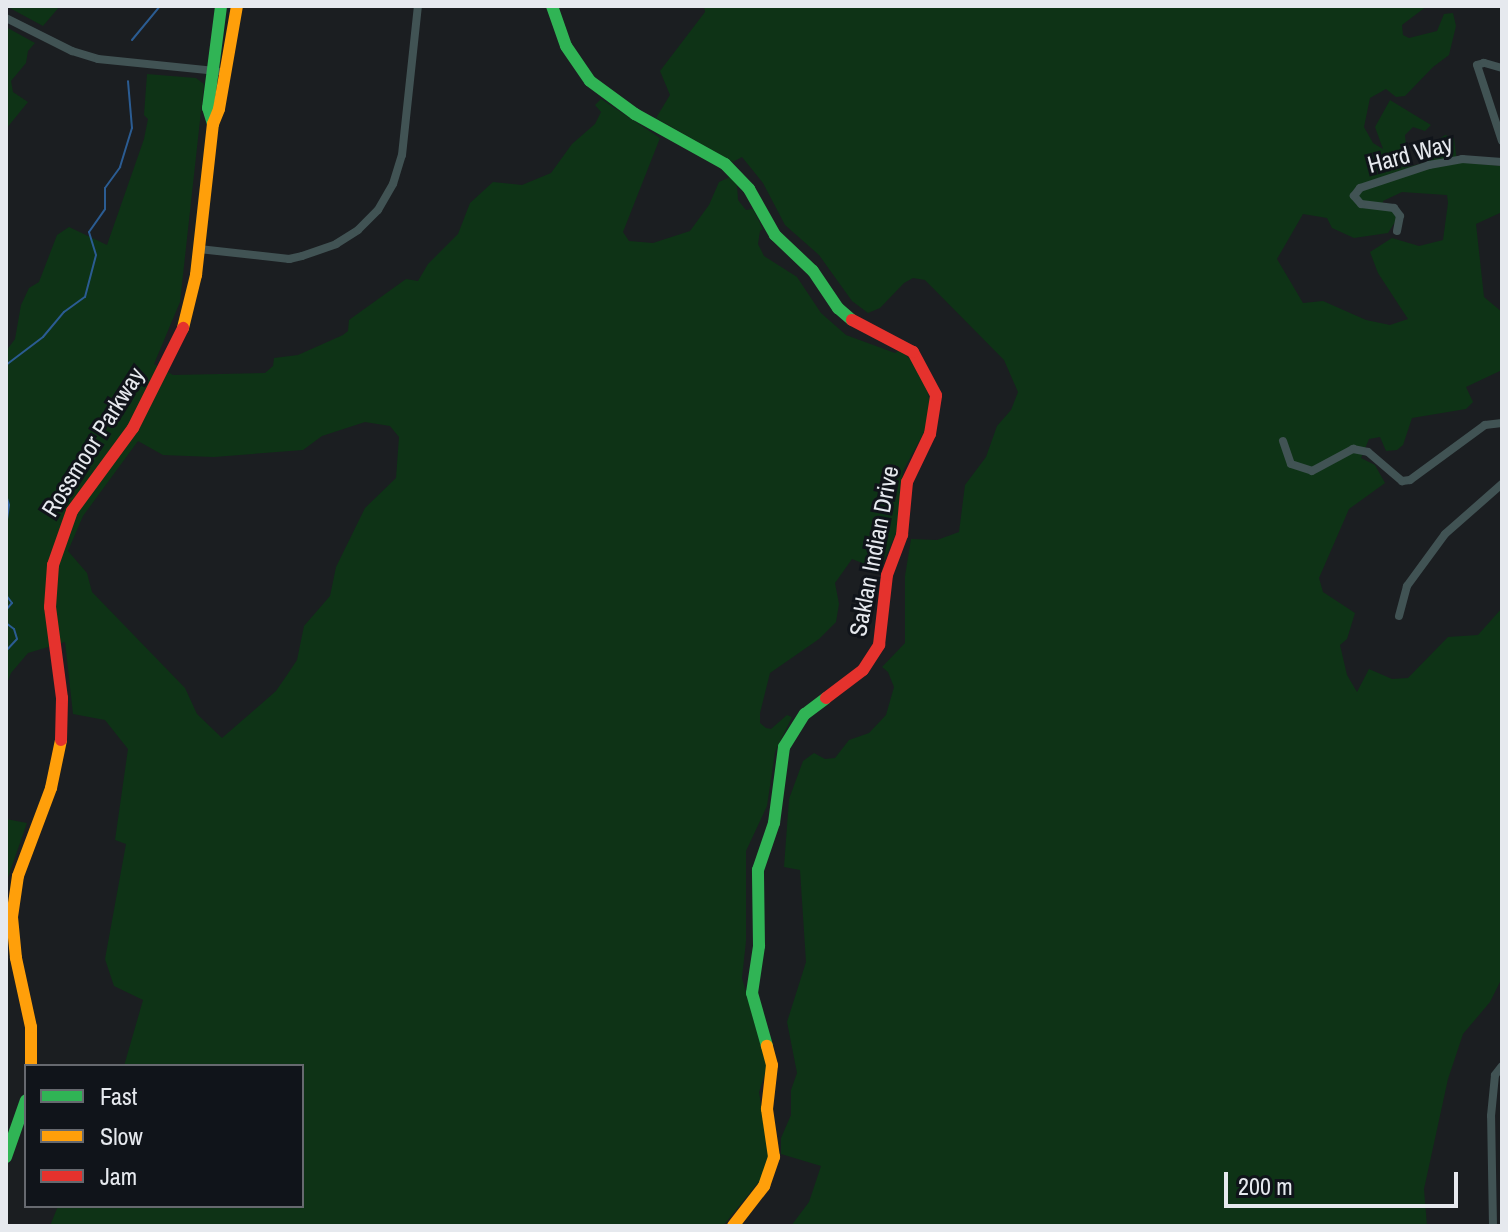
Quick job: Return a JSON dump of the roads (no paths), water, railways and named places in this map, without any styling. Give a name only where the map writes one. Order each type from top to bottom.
[{"type":"street","name":"Rossmoor Parkway","points":[[31,1064],[31,1027],[16,958],[12,917],[18,876],[55,777],[61,745],[62,698],[50,607],[53,565],[72,511],[133,428],[179,338],[191,303],[219,71],[221,6]]},
{"type":"street","name":"Rossmoor Parkway","points":[[219,71],[237,6]]},
{"type":"street","points":[[199,249],[289,259],[336,244],[358,230],[378,210],[393,184],[402,155],[418,6]]},
{"type":"street","name":"Saklan Indian Drive","points":[[552,6],[566,46],[590,81],[617,102],[731,170],[749,189],[775,235],[813,271],[838,308],[857,325],[891,338],[913,352],[929,376],[936,395],[930,434],[907,482],[902,535],[887,575],[879,645],[863,670],[805,714],[794,726],[784,747],[774,823],[758,870],[759,946],[752,993],[772,1065],[767,1109],[774,1157],[764,1186],[733,1226]]},
{"type":"street","points":[[6,18],[72,51],[98,59],[219,71]]},
{"type":"street","points":[[1502,68],[1484,63],[1477,65],[1502,141]]},
{"type":"street","name":"Hard Way","points":[[1397,231],[1400,216],[1394,208],[1361,204],[1354,196],[1360,188],[1429,165],[1462,159],[1502,162]]},
{"type":"street","points":[[1283,441],[1291,464],[1302,468],[1312,471],[1353,449],[1368,452],[1402,481],[1410,480],[1485,425],[1502,423]]},
{"type":"street","points":[[1399,616],[1407,586],[1445,534],[1502,484]]},
{"type":"street","points":[[1493,1226],[1491,1116],[1495,1075],[1502,1066]]},
{"type":"street","points":[[6,1157],[24,1106]]},
{"type":"waterway","points":[[132,40],[160,6]]},
{"type":"waterway","points":[[6,365],[43,337],[64,312],[85,297],[96,255],[89,232],[105,209],[105,188],[120,167],[132,128],[128,81]]},
{"type":"waterway","points":[[6,495],[9,505],[6,527]]},
{"type":"waterway","points":[[6,595],[12,603],[6,610]]},
{"type":"waterway","points":[[6,623],[14,629],[17,639],[6,651]]}]
